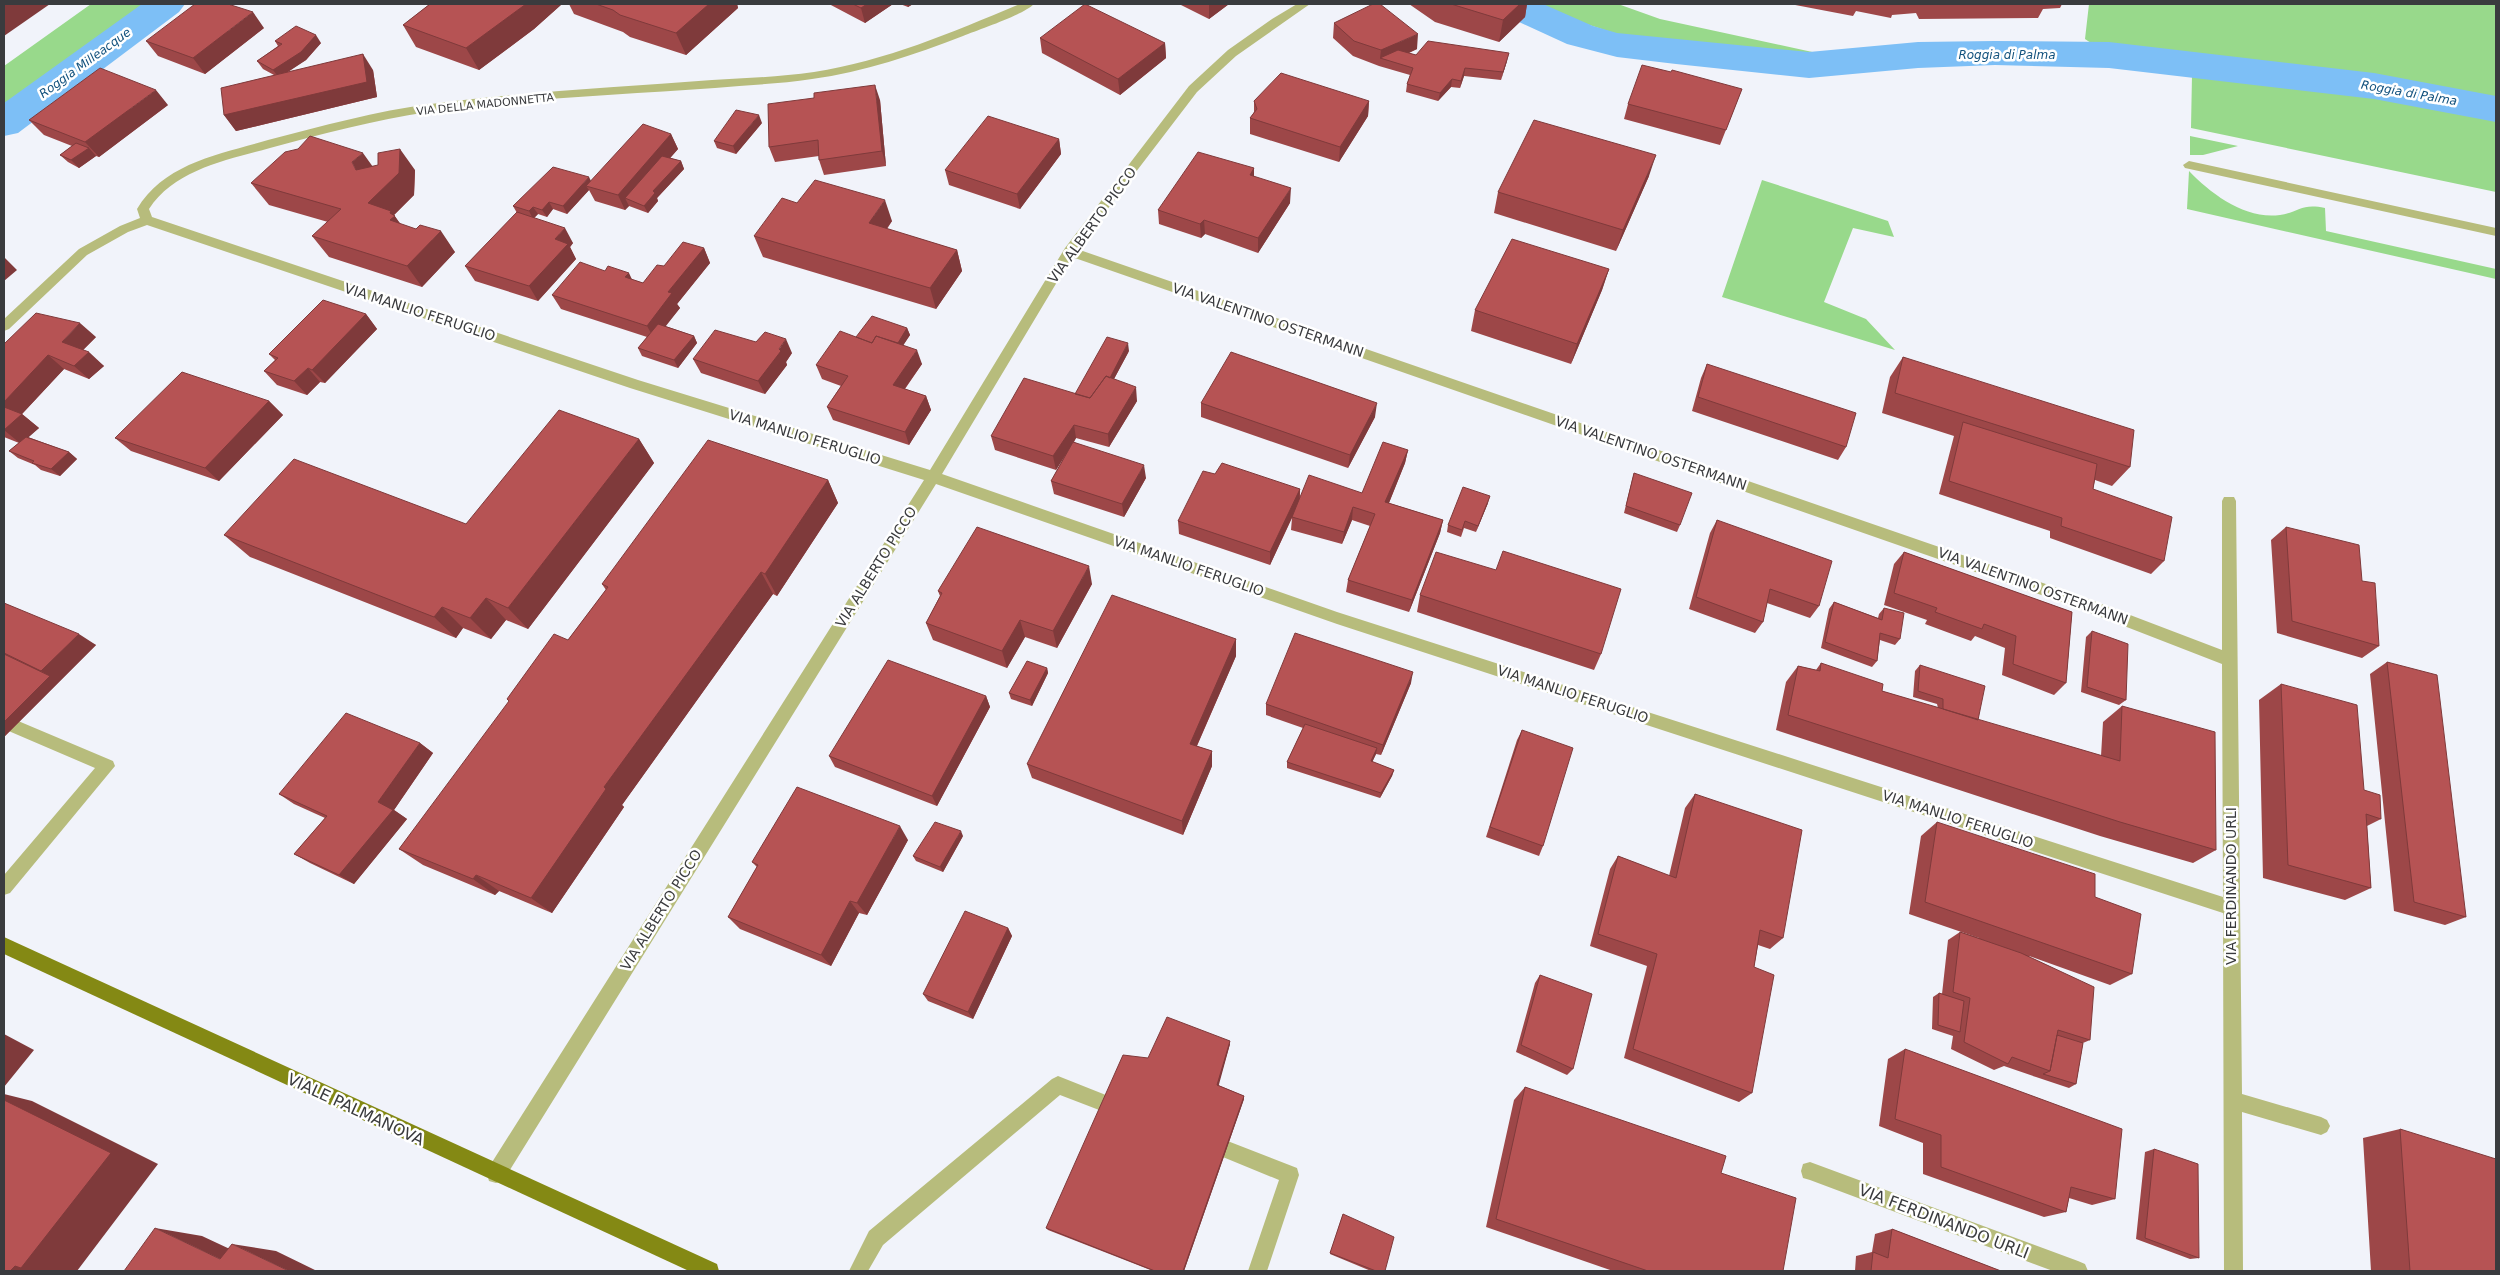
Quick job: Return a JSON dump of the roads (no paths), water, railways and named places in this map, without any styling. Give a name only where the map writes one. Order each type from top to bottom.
[{"type":"main road","name":"VIALE PALMANOVA","points":[[4,944],[496,1174],[710,1271]]},
{"type":"street","name":"VIA DELLA MADONNETTA","points":[[147,220],[143,209],[147,200],[159,188],[177,176],[243,151],[309,134],[436,108],[826,74],[908,54],[1029,4]]},
{"type":"street","name":"VIA ALBERTO PICCO","points":[[496,1174],[933,477],[1043,291],[1069,252],[1193,89],[1232,53],[1276,21],[1304,4]]},
{"type":"street","points":[[2189,165],[2496,232]]},
{"type":"street","points":[[4,326],[83,252],[124,229],[147,220]]},
{"type":"street","name":"VIA MANLIO FERUGLIO","points":[[147,220],[635,384],[933,477],[1346,621],[2232,908]]},
{"type":"street","name":"VIA VALENTINO OSTERMANN","points":[[1069,252],[2075,600],[2230,660]]},
{"type":"street","name":"VIA FERDINANDO URLI","points":[[2229,501],[2234,1271]]},
{"type":"street","points":[[4,722],[107,766],[4,887]]},
{"type":"street","points":[[858,1271],[876,1238],[1058,1085],[1132,1114]]},
{"type":"street","points":[[2232,1100],[2321,1126]]},
{"type":"street","points":[[1188,1135],[1290,1175],[1258,1271]]},
{"type":"street","name":"VIA FERDINANDO URLI","points":[[1810,1171],[2078,1271]]},
{"type":"waterway","name":"Roggia Milleacque","points":[[4,123],[166,4]]},
{"type":"waterway","name":"Roggia di Palma","points":[[1522,7],[1532,14],[1580,35],[1617,45],[1676,52],[1809,65],[1918,55],[1995,53],[2109,55],[2374,86],[2496,109]]}]
